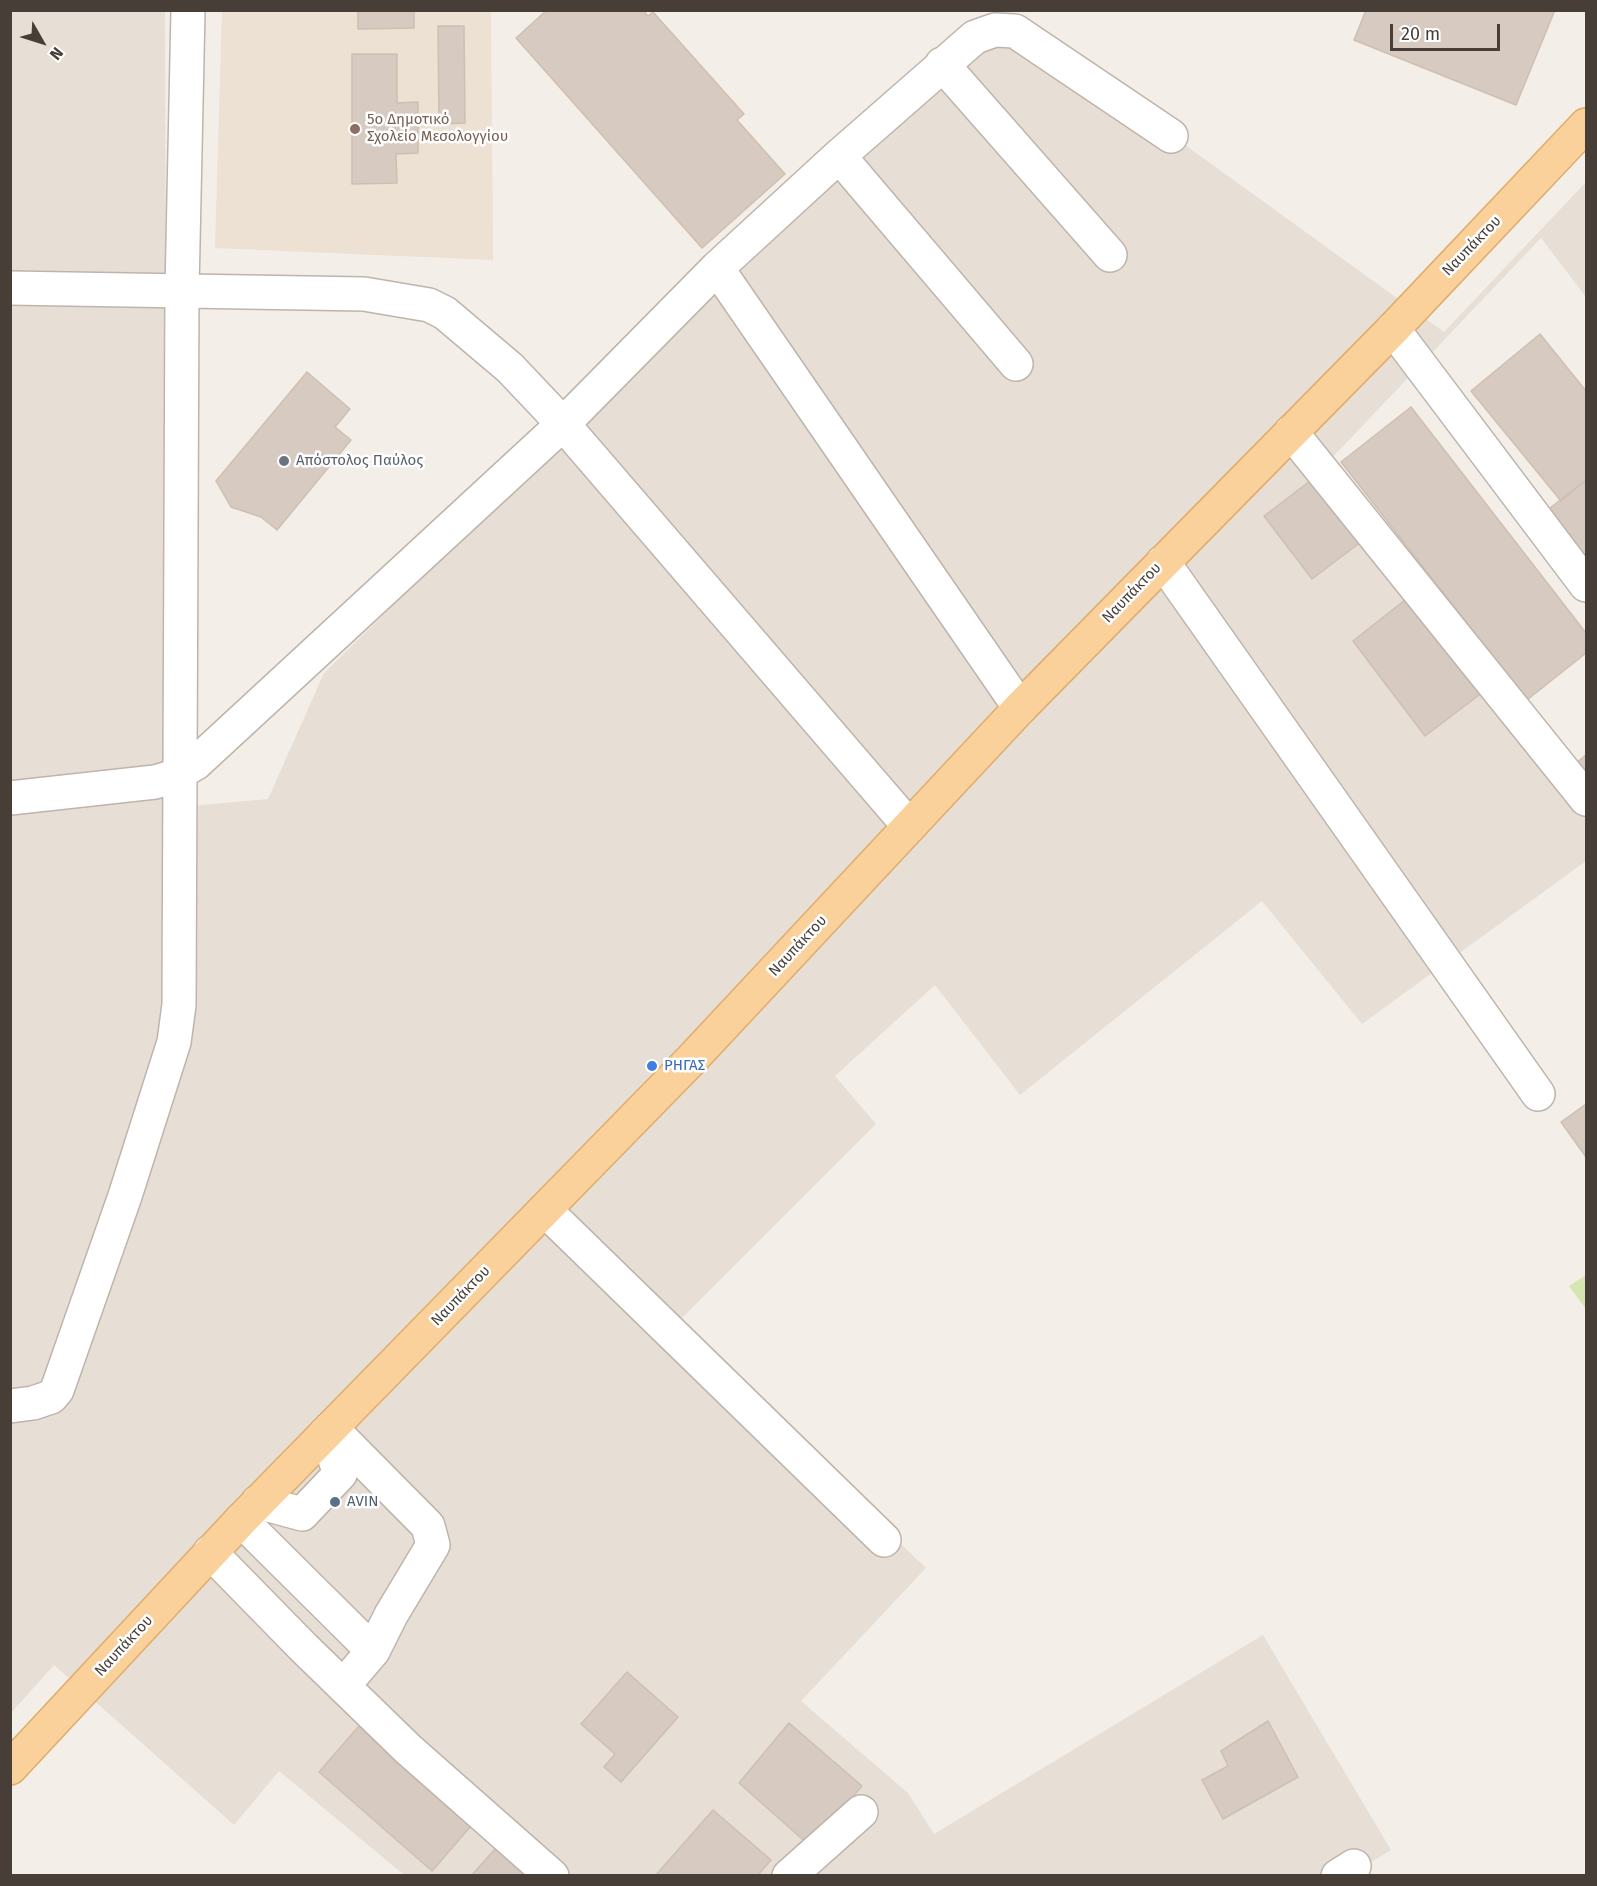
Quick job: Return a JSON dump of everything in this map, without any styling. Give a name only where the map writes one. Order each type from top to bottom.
[{"type":"main road","name":"Ναυπάκτου","points":[[10,1768],[210,1552],[691,1060],[1020,708],[1393,328],[1587,125]]},
{"type":"street","points":[[10,1406],[33,1403],[51,1397],[57,1390],[125,1196],[174,1042],[179,1005],[182,772],[182,290],[188,10]]},
{"type":"street","points":[[10,798],[156,782],[182,772],[204,756],[563,424],[717,268],[839,156],[975,37],[995,30],[1015,31],[1171,136]]},
{"type":"street","points":[[942,64],[1110,255]]},
{"type":"street","points":[[839,156],[1016,364]]},
{"type":"street","points":[[717,268],[1020,708]]},
{"type":"street","points":[[10,288],[364,294],[429,305],[445,313],[476,337],[563,424],[909,826]]},
{"type":"street","points":[[1393,328],[1587,585]]},
{"type":"street","points":[[1291,432],[1587,799]]},
{"type":"street","points":[[1163,562],[1538,1094]]},
{"type":"street","points":[[545,1210],[884,1540]]},
{"type":"street","points":[[329,1431],[428,1526],[432,1534],[433,1545],[391,1615],[373,1651],[343,1686]]},
{"type":"street","points":[[250,1511],[373,1651]]},
{"type":"street","points":[[210,1552],[408,1749],[552,1875]]},
{"type":"street","points":[[789,1875],[861,1812]]},
{"type":"shaded area","points":[[11,11],[165,11],[168,808],[268,799],[324,673],[743,263],[1012,20],[1444,332],[1586,182],[1586,297],[1541,238],[1330,460],[1586,779],[1586,861],[1362,1024],[1262,901],[1020,1095],[935,985],[835,1076],[876,1124],[673,1327],[926,1568],[801,1701],[908,1793],[934,1834],[1263,1635],[1391,1850],[1348,1876],[404,1875],[279,1771],[234,1825],[54,1665],[11,1713]]},
{"type":"shaded area","name":"5ο Δημοτικό Σχολείο Μεσολογγίου","points":[[222,11],[491,11],[493,260],[215,248]]},
{"type":"green space","points":[[1586,1275],[1586,1309],[1569,1286]]},
{"type":"building","points":[[358,10],[414,10],[414,28],[358,29]]},
{"type":"building","points":[[547,10],[643,10],[648,16],[653,12],[744,114],[737,120],[785,174],[702,248],[516,38]]},
{"type":"building","points":[[1366,10],[1555,10],[1516,105],[1354,40]]},
{"type":"building","points":[[438,26],[464,26],[465,123],[439,124]]},
{"type":"building","points":[[352,54],[397,54],[397,103],[418,102],[418,153],[396,154],[397,183],[352,184]]},
{"type":"building","points":[[1540,334],[1586,391],[1586,480],[1561,501],[1471,391]]},
{"type":"building","name":"Απόστολος Παύλος","points":[[307,372],[350,409],[335,427],[351,440],[277,530],[261,517],[231,507],[216,481]]},
{"type":"building","points":[[1411,407],[1586,633],[1586,653],[1527,700],[1341,462]]},
{"type":"building","points":[[1318,475],[1366,538],[1312,579],[1264,516]]},
{"type":"building","points":[[1586,480],[1586,563],[1546,511]]},
{"type":"building","points":[[1410,596],[1483,692],[1425,736],[1353,641]]},
{"type":"building","points":[[1586,755],[1586,780],[1575,764]]},
{"type":"building","points":[[1586,1104],[1586,1157],[1561,1122]]},
{"type":"building","points":[[627,1672],[678,1717],[621,1782],[604,1767],[615,1754],[581,1724]]},
{"type":"building","points":[[365,1719],[478,1818],[432,1871],[319,1772]]},
{"type":"building","points":[[1268,1721],[1298,1777],[1223,1819],[1202,1780],[1228,1766],[1221,1751]]},
{"type":"building","points":[[789,1723],[862,1786],[810,1846],[739,1783]]},
{"type":"building","points":[[713,1810],[771,1860],[757,1876],[655,1876]]},
{"type":"building","points":[[504,1839],[544,1876],[471,1876]]},
{"type":"place","name":"5ο Δημοτικό Σχολείο Μεσολογγίου","points":[[355,129]]},
{"type":"place","name":"Απόστολος Παύλος","points":[[284,461]]},
{"type":"place","name":"ΡΗΓΑΣ","points":[[652,1066]]},
{"type":"place","name":"AVIN","points":[[335,1502]]}]
